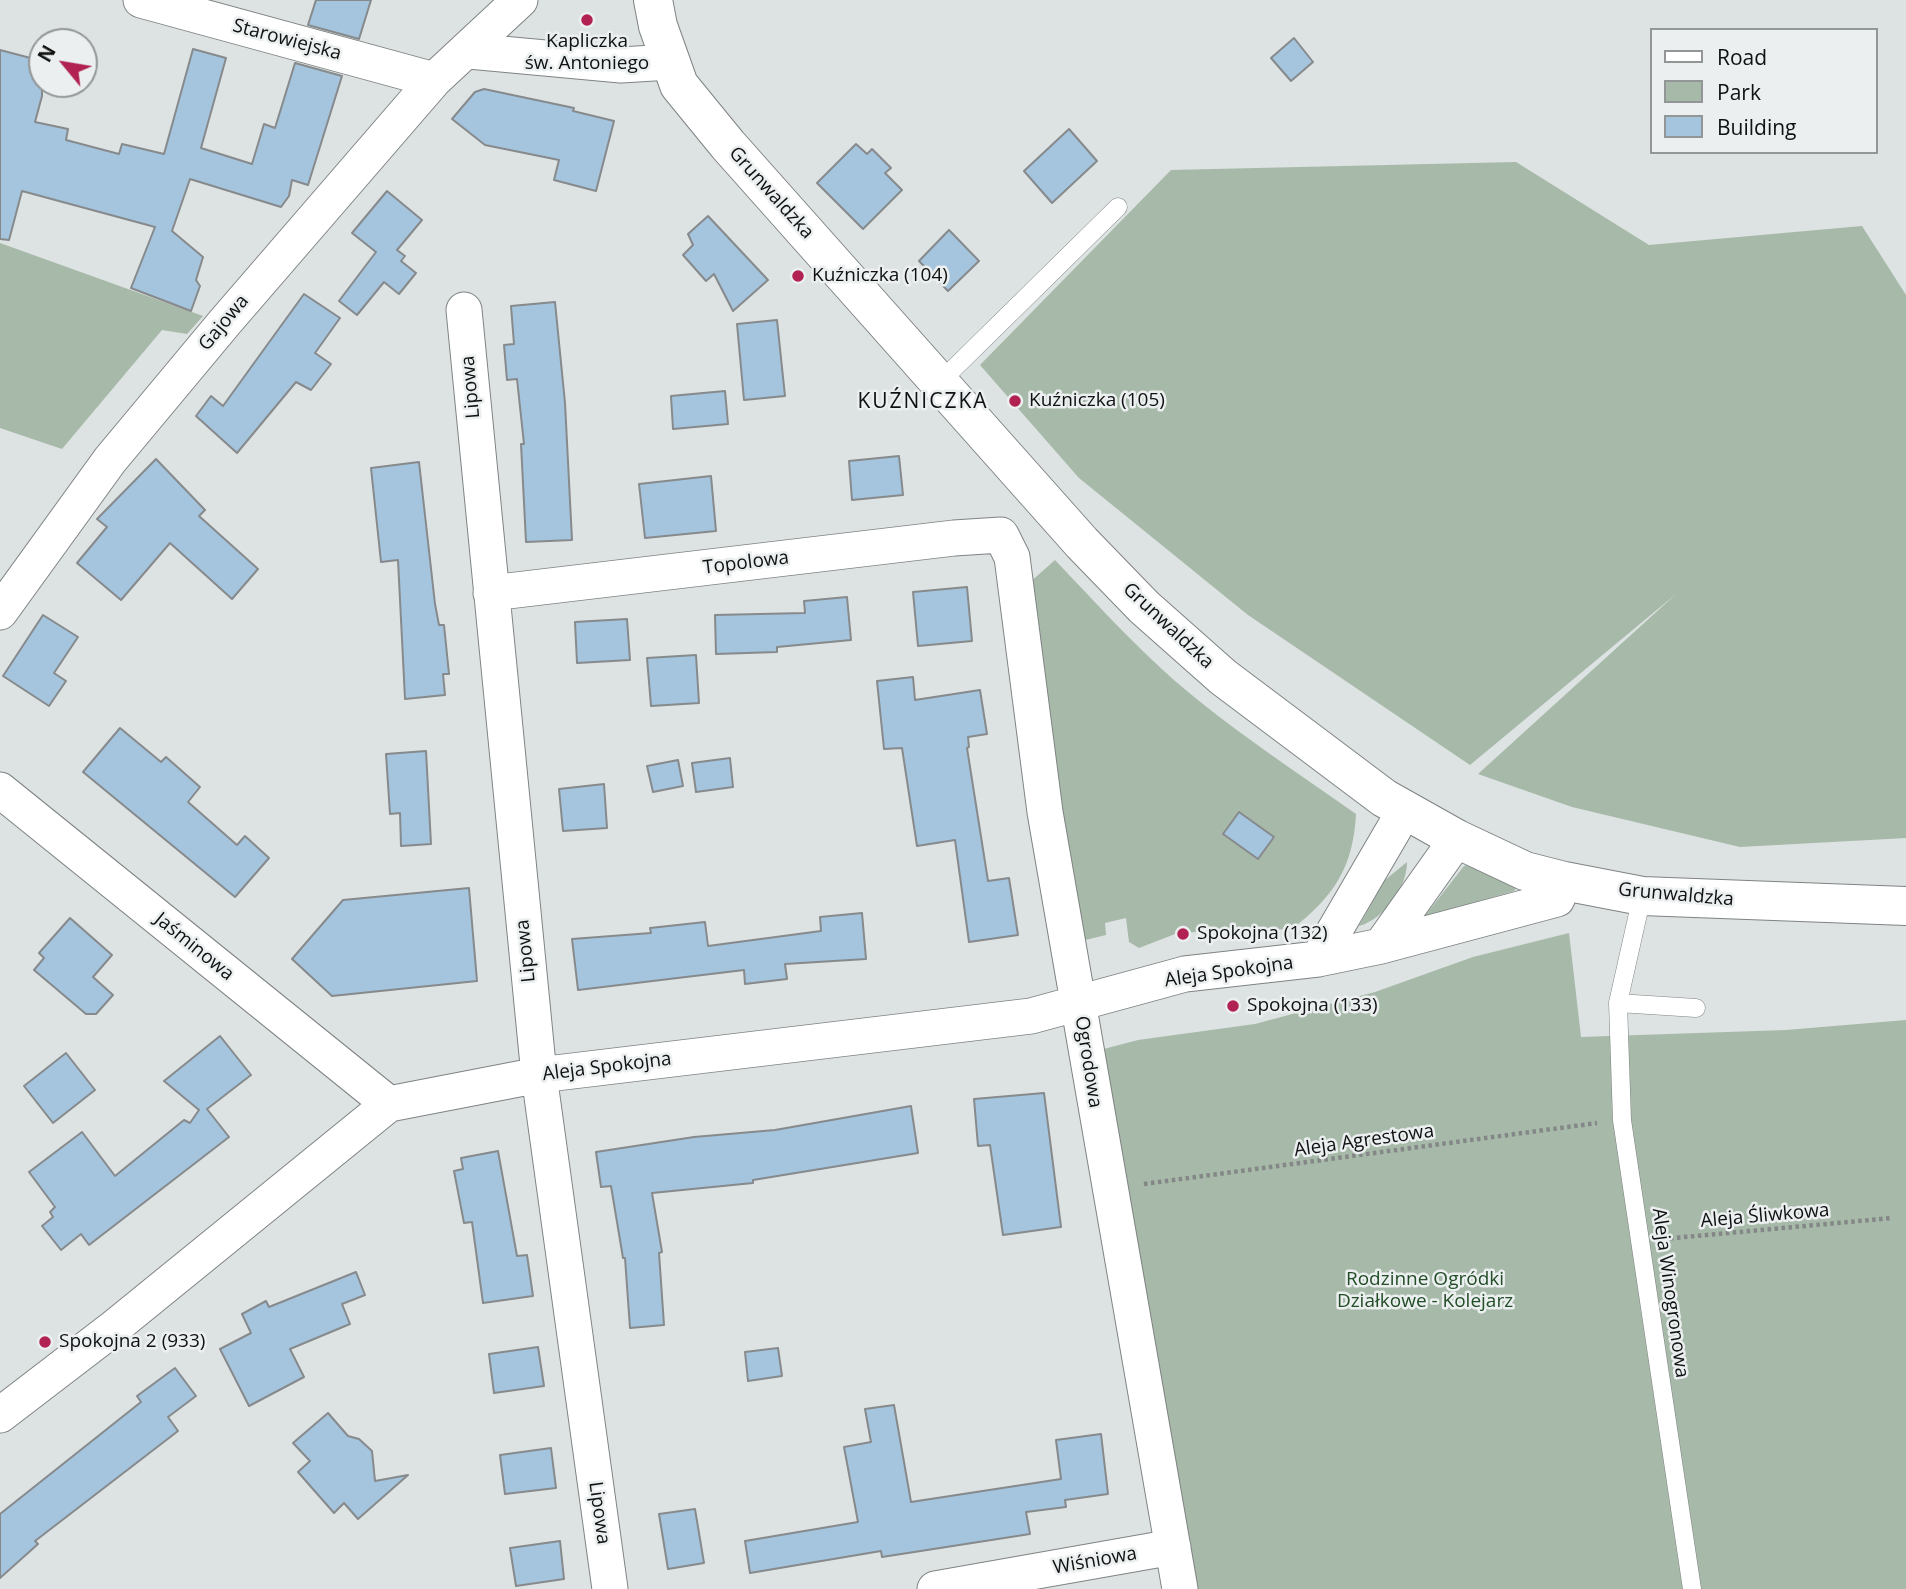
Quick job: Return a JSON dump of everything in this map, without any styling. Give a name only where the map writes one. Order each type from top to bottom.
[{"type":"street","name":"Starowiejska","points":[[141,0],[434,80]]},
{"type":"street","name":"Grunwaldzka","points":[[653,0],[679,85],[728,145],[1082,543],[1144,607],[1223,677],[1384,798],[1457,839],[1525,870],[1564,881],[1642,896],[1906,906]]},
{"type":"street","name":"Gajowa","points":[[0,612],[110,460],[434,80],[469,51],[517,2],[536,58]]},
{"type":"street","points":[[469,51],[621,65],[670,62]]},
{"type":"street","name":"Lipowa","points":[[464,310],[539,1075],[610,1589]]},
{"type":"street","name":"Topolowa","points":[[491,593],[954,538],[1001,535]]},
{"type":"street","name":"Ogrodowa","points":[[1001,535],[1012,558],[1045,812],[1180,1589]]},
{"type":"street","name":"Jaśminowa","points":[[0,790],[389,1104]]},
{"type":"street","name":"Aleja Spokojna","points":[[1318,959],[1405,810]]},
{"type":"street","points":[[1381,946],[1457,839]]},
{"type":"street","name":"Aleja Spokojna","points":[[0,1415],[111,1330],[389,1104],[539,1075],[1031,1016],[1185,974],[1318,959],[1381,946],[1557,899],[1564,881]]},
{"type":"street","name":"Wiśniowa","points":[[935,1589],[1173,1547]]},
{"type":"lane","points":[[940,382],[1118,207]]},
{"type":"lane","name":"Aleja Winogronowa","points":[[1642,896],[1618,1003],[1622,1120],[1692,1589]]},
{"type":"lane","points":[[1618,1003],[1696,1008]]},
{"type":"path","name":"Aleja Agrestowa","points":[[1110,1189],[1622,1120]]},
{"type":"path","name":"Aleja Śliwkowa","points":[[1641,1241],[1892,1218]]},
{"type":"green space","points":[[1516,162],[1649,245],[1862,226],[1906,295],[1906,838],[1740,847],[1572,807],[1478,774],[1676,594],[1470,765],[1248,615],[1079,478],[980,365],[1171,170]]},
{"type":"green space","points":[[0,243],[203,316],[187,334],[162,330],[62,449],[0,428]]},
{"type":"green space","points":[[1055,560],[1128,637],[1175,681],[1241,733],[1356,814],[1350,851],[1338,880],[1318,906],[1291,930],[1245,927],[1175,934],[1139,948],[1129,942],[1126,918],[1105,923],[1106,935],[1081,941],[1028,584]]},
{"type":"green space","points":[[1407,862],[1403,882],[1392,901],[1377,917],[1359,926],[1385,880]]},
{"type":"green space","points":[[1470,864],[1517,887],[1514,891],[1424,917],[1464,866]]},
{"type":"green space","name":"Rodzinne Ogródki Działkowe - Kolejarz","points":[[1569,933],[1581,1037],[1786,1030],[1906,1020],[1906,1589],[1172,1589],[1100,1050],[1138,1040],[1255,1024],[1375,992],[1473,957]]},
{"type":"building","points":[[316,0],[371,0],[359,39],[308,25]]},
{"type":"building","points":[[1294,38],[1313,62],[1291,81],[1271,58]]},
{"type":"building","points":[[193,49],[226,58],[201,148],[252,164],[264,124],[275,128],[295,63],[342,76],[308,185],[292,180],[289,196],[281,207],[190,179],[172,231],[203,257],[196,280],[200,286],[191,311],[131,288],[155,227],[22,191],[9,240],[0,239],[0,50],[28,57],[28,98],[41,98],[35,122],[68,129],[66,140],[119,154],[122,144],[164,154]]},
{"type":"building","points":[[484,89],[574,108],[573,111],[614,121],[596,191],[554,180],[559,160],[485,145],[452,119],[475,92]]},
{"type":"building","points":[[1069,129],[1097,161],[1052,203],[1024,171]]},
{"type":"building","points":[[856,144],[867,154],[872,149],[891,168],[885,173],[902,190],[863,229],[817,183]]},
{"type":"building","points":[[387,191],[422,220],[397,250],[405,256],[401,261],[416,273],[399,294],[384,282],[357,315],[339,301],[376,252],[352,233]]},
{"type":"building","points":[[708,216],[768,280],[733,311],[714,274],[706,281],[683,255],[693,245],[688,234]]},
{"type":"building","points":[[949,230],[979,261],[948,291],[919,261]]},
{"type":"building","points":[[304,294],[340,318],[315,353],[331,364],[311,390],[296,382],[237,453],[196,416],[211,396],[223,406]]},
{"type":"building","points":[[555,302],[565,403],[572,540],[526,542],[521,444],[524,444],[517,379],[507,380],[504,345],[514,344],[511,306]]},
{"type":"building","points":[[777,320],[785,396],[744,400],[737,324]]},
{"type":"building","points":[[725,391],[728,424],[673,429],[671,396]]},
{"type":"building","points":[[899,456],[903,495],[852,500],[849,461]]},
{"type":"building","points":[[156,459],[205,510],[199,516],[258,569],[232,599],[170,543],[121,600],[77,563],[107,527],[97,519]]},
{"type":"building","points":[[419,462],[435,604],[439,625],[444,625],[449,674],[443,674],[445,695],[405,699],[398,560],[381,562],[371,468]]},
{"type":"building","points":[[711,476],[716,531],[645,538],[639,484]]},
{"type":"building","points":[[967,587],[972,641],[918,646],[913,592]]},
{"type":"building","points":[[847,597],[851,640],[777,647],[777,652],[716,654],[715,615],[805,613],[804,601]]},
{"type":"building","points":[[43,615],[78,637],[54,673],[66,681],[49,706],[3,676]]},
{"type":"building","points":[[627,619],[630,660],[577,663],[575,622]]},
{"type":"building","points":[[696,655],[699,703],[651,706],[647,658]]},
{"type":"building","points":[[913,677],[915,700],[980,690],[987,734],[968,737],[967,748],[988,881],[1009,878],[1018,935],[969,942],[955,840],[917,846],[902,748],[884,749],[877,681]]},
{"type":"building","points":[[120,728],[161,762],[166,757],[200,787],[188,802],[237,845],[245,836],[269,858],[235,897],[83,772]]},
{"type":"building","points":[[426,751],[431,844],[401,846],[400,813],[390,814],[386,754]]},
{"type":"building","points":[[730,758],[733,787],[696,792],[692,763]]},
{"type":"building","points":[[678,760],[683,786],[653,792],[647,766]]},
{"type":"building","points":[[604,784],[607,828],[563,831],[559,789]]},
{"type":"building","points":[[1239,812],[1274,837],[1258,859],[1223,834]]},
{"type":"building","points":[[469,888],[477,981],[332,996],[292,959],[343,900]]},
{"type":"building","points":[[862,913],[866,959],[785,964],[787,979],[745,984],[744,970],[578,990],[572,939],[651,933],[650,928],[705,922],[708,946],[821,931],[820,917]]},
{"type":"building","points":[[70,918],[112,955],[93,977],[113,995],[96,1014],[86,1014],[34,970],[44,958],[39,953]]},
{"type":"building","points":[[220,1036],[251,1075],[207,1109],[229,1137],[89,1245],[81,1234],[61,1250],[42,1226],[53,1217],[50,1212],[55,1207],[29,1172],[82,1132],[115,1176],[184,1120],[190,1123],[199,1110],[164,1081]]},
{"type":"building","points":[[66,1053],[95,1090],[53,1123],[24,1086]]},
{"type":"building","points":[[1044,1093],[1061,1227],[1003,1235],[990,1145],[978,1146],[974,1099]]},
{"type":"building","points":[[911,1106],[918,1153],[753,1180],[753,1183],[652,1193],[662,1252],[659,1253],[664,1325],[630,1328],[625,1258],[611,1186],[601,1187],[596,1152],[694,1137],[775,1130]]},
{"type":"building","points":[[498,1151],[517,1256],[527,1255],[533,1296],[483,1303],[472,1222],[464,1223],[454,1171],[463,1169],[461,1158]]},
{"type":"building","points":[[356,1272],[365,1295],[342,1304],[350,1324],[290,1349],[304,1377],[249,1406],[220,1349],[251,1333],[242,1314],[266,1301],[269,1307]]},
{"type":"building","points":[[538,1347],[544,1386],[494,1393],[489,1354]]},
{"type":"building","points":[[778,1348],[782,1376],[748,1381],[745,1352]]},
{"type":"building","points":[[175,1368],[196,1396],[168,1417],[178,1431],[35,1541],[38,1544],[0,1578],[0,1514],[141,1402],[137,1396]]},
{"type":"building","points":[[894,1405],[911,1502],[1061,1479],[1056,1440],[1101,1434],[1108,1494],[1065,1500],[1066,1507],[1026,1512],[1030,1534],[882,1557],[881,1551],[750,1573],[745,1541],[858,1522],[844,1447],[871,1442],[865,1409]]},
{"type":"building","points":[[328,1413],[348,1436],[359,1439],[372,1451],[375,1481],[408,1475],[358,1519],[344,1503],[334,1513],[298,1472],[310,1461],[293,1443]]},
{"type":"building","points":[[551,1448],[556,1488],[505,1494],[500,1455]]},
{"type":"building","points":[[695,1509],[704,1563],[668,1569],[659,1514]]},
{"type":"building","points":[[560,1541],[564,1579],[516,1586],[510,1548]]},
{"type":"place","name":"Kapliczka św. Antoniego","points":[[587,20]]},
{"type":"place","name":"Kuźniczka (104)","points":[[798,276]]},
{"type":"place","name":"Kuźniczka (105)","points":[[1015,401]]},
{"type":"place","name":"Spokojna (132)","points":[[1183,934]]},
{"type":"place","name":"Spokojna (133)","points":[[1233,1006]]},
{"type":"place","name":"Spokojna 2 (933)","points":[[45,1342]]},
{"type":"district","name":"KUŹNICZKA","points":[[923,402]]}]
